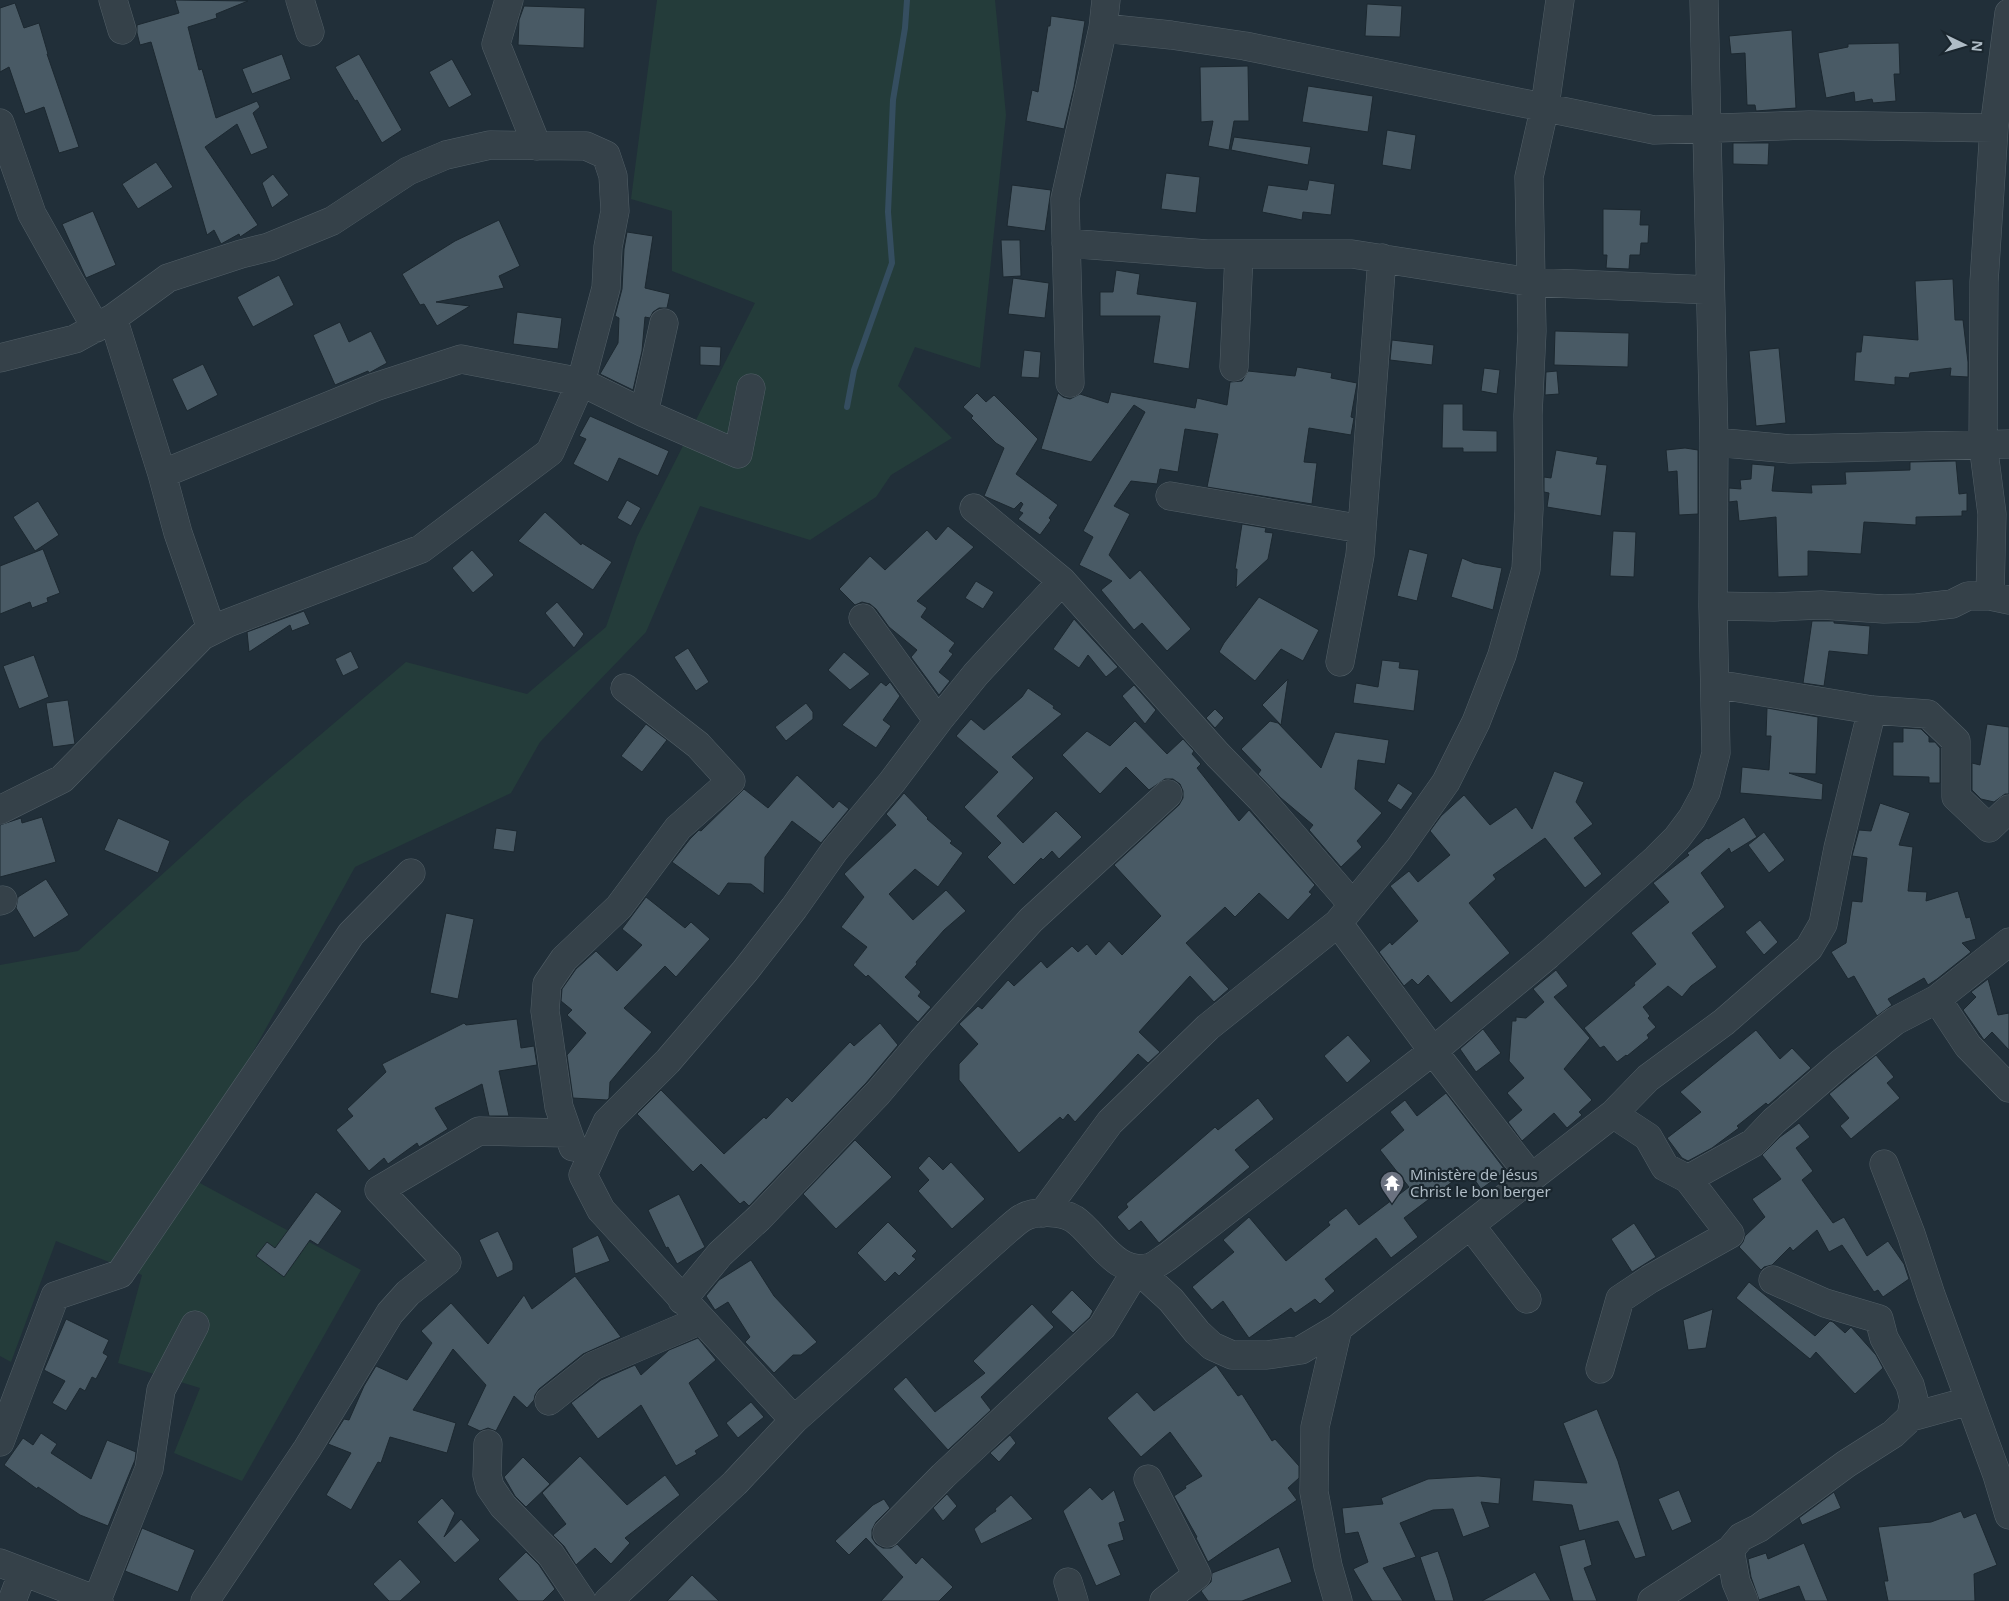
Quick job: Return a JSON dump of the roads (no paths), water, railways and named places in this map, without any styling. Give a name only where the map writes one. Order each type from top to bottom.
[{"type":"street","points":[[114,0],[122,30]]},
{"type":"street","points":[[300,0],[310,32]]},
{"type":"street","points":[[509,0],[496,44],[537,146]]},
{"type":"street","points":[[1070,383],[1065,199],[1103,28],[1106,0]]},
{"type":"street","points":[[1043,1213],[1110,1122],[1208,1027],[1346,914],[1398,850],[1446,782],[1476,722],[1502,655],[1526,569],[1529,509],[1528,415],[1532,331],[1529,177],[1545,106],[1560,0]]},
{"type":"street","points":[[608,1601],[735,1483],[794,1420],[1007,1230],[1024,1217],[1043,1213],[1060,1213],[1074,1219],[1103,1250],[1126,1266],[1138,1269],[1151,1266],[1167,1257],[1433,1051],[1548,954],[1677,838],[1692,818],[1706,792],[1716,753],[1713,606],[1714,442],[1704,0]]},
{"type":"street","points":[[1713,606],[1774,607],[1821,605],[1884,609],[1952,604],[1968,596],[1999,598],[1992,514],[1996,444],[1984,282],[2000,187],[1994,128],[2009,13]]},
{"type":"street","points":[[1103,28],[1171,35],[1245,46],[1420,83],[1545,106],[1654,130],[1706,127],[1809,126],[1994,128]]},
{"type":"street","points":[[0,123],[32,214],[104,323],[162,474],[178,533],[212,631]]},
{"type":"street","points":[[0,358],[75,339],[104,323],[168,278],[241,254],[269,247],[324,225],[408,171],[438,158],[490,145],[586,146],[606,155],[613,176],[614,211],[608,247],[606,288],[581,382],[550,452],[421,549],[228,623],[202,636],[62,779],[0,810]]},
{"type":"street","points":[[1066,243],[1207,254],[1352,254],[1530,282],[1710,290]]},
{"type":"street","points":[[1234,367],[1239,254]]},
{"type":"street","points":[[1340,662],[1360,555],[1382,258]]},
{"type":"street","points":[[644,413],[664,323]]},
{"type":"street","points":[[162,474],[374,387],[460,359],[581,382],[644,413],[738,454],[751,388]]},
{"type":"street","points":[[1714,442],[1790,449],[1996,444]]},
{"type":"street","points":[[1170,496],[1362,529]]},
{"type":"street","points":[[974,508],[1062,581],[1218,755],[1260,798],[1346,914],[1433,1051],[1531,1177]]},
{"type":"street","points":[[583,1174],[607,1122],[668,1061],[745,971],[794,908],[835,850],[892,782],[976,674],[1062,581]]},
{"type":"street","points":[[863,618],[938,721]]},
{"type":"street","points":[[1715,684],[1872,710],[1928,714],[1956,741],[1956,797],[1989,828],[2009,809]]},
{"type":"street","points":[[625,688],[698,745],[731,781],[678,828],[619,907],[564,959],[547,984],[545,1011],[558,1108],[583,1174],[601,1210],[794,1420]]},
{"type":"street","points":[[1138,1269],[1171,1300],[1212,1346],[1232,1355],[1267,1355],[1301,1350],[1338,1328],[1613,1114],[1648,1078],[1724,1022],[1809,948],[1823,924],[1838,848],[1872,710]]},
{"type":"street","points":[[682,1300],[720,1254],[759,1218],[878,1093],[1031,920],[1168,794]]},
{"type":"street","points":[[0,1442],[55,1296],[120,1274],[351,934],[410,873]]},
{"type":"street","points":[[1688,1179],[1752,1143],[1782,1114],[1880,1033],[1895,1022],[1938,999],[2009,942]]},
{"type":"street","points":[[1938,999],[1968,1046],[2009,1088]]},
{"type":"street","points":[[1600,1369],[1620,1299],[1650,1279],[1730,1234],[1688,1179],[1666,1167],[1648,1137],[1613,1114]]},
{"type":"street","points":[[205,1601],[307,1449],[390,1312],[408,1293],[446,1262],[378,1190],[479,1131],[568,1133]]},
{"type":"street","points":[[1884,1164],[1911,1234],[1930,1295],[2009,1515]]},
{"type":"street","points":[[1471,1226],[1527,1300]]},
{"type":"street","points":[[887,1533],[943,1476],[1102,1327],[1138,1269]]},
{"type":"street","points":[[1773,1280],[1824,1303],[1879,1320],[1884,1338],[1910,1384],[1914,1400],[1911,1417]]},
{"type":"street","points":[[549,1401],[593,1366],[701,1320]]},
{"type":"street","points":[[12,1601],[12,1568],[98,1601],[149,1469],[161,1390],[195,1325]]},
{"type":"street","points":[[1338,1328],[1315,1427],[1314,1492],[1328,1566],[1338,1601]]},
{"type":"street","points":[[1652,1601],[1730,1550],[1741,1537],[1760,1528],[1846,1464],[1893,1434],[1911,1417],[1969,1401]]},
{"type":"street","points":[[488,1444],[487,1475],[490,1487],[503,1506],[551,1555],[582,1601]]},
{"type":"street","points":[[1148,1479],[1197,1575],[1164,1601]]},
{"type":"street","points":[[1730,1550],[1736,1582],[1744,1601]]},
{"type":"waterway","points":[[847,407],[854,370],[892,263],[888,212],[893,100],[905,28],[907,0]]},
{"type":"place","name":"Ministère de Jésus Christ le bon berger","points":[[1392,1204]]}]
